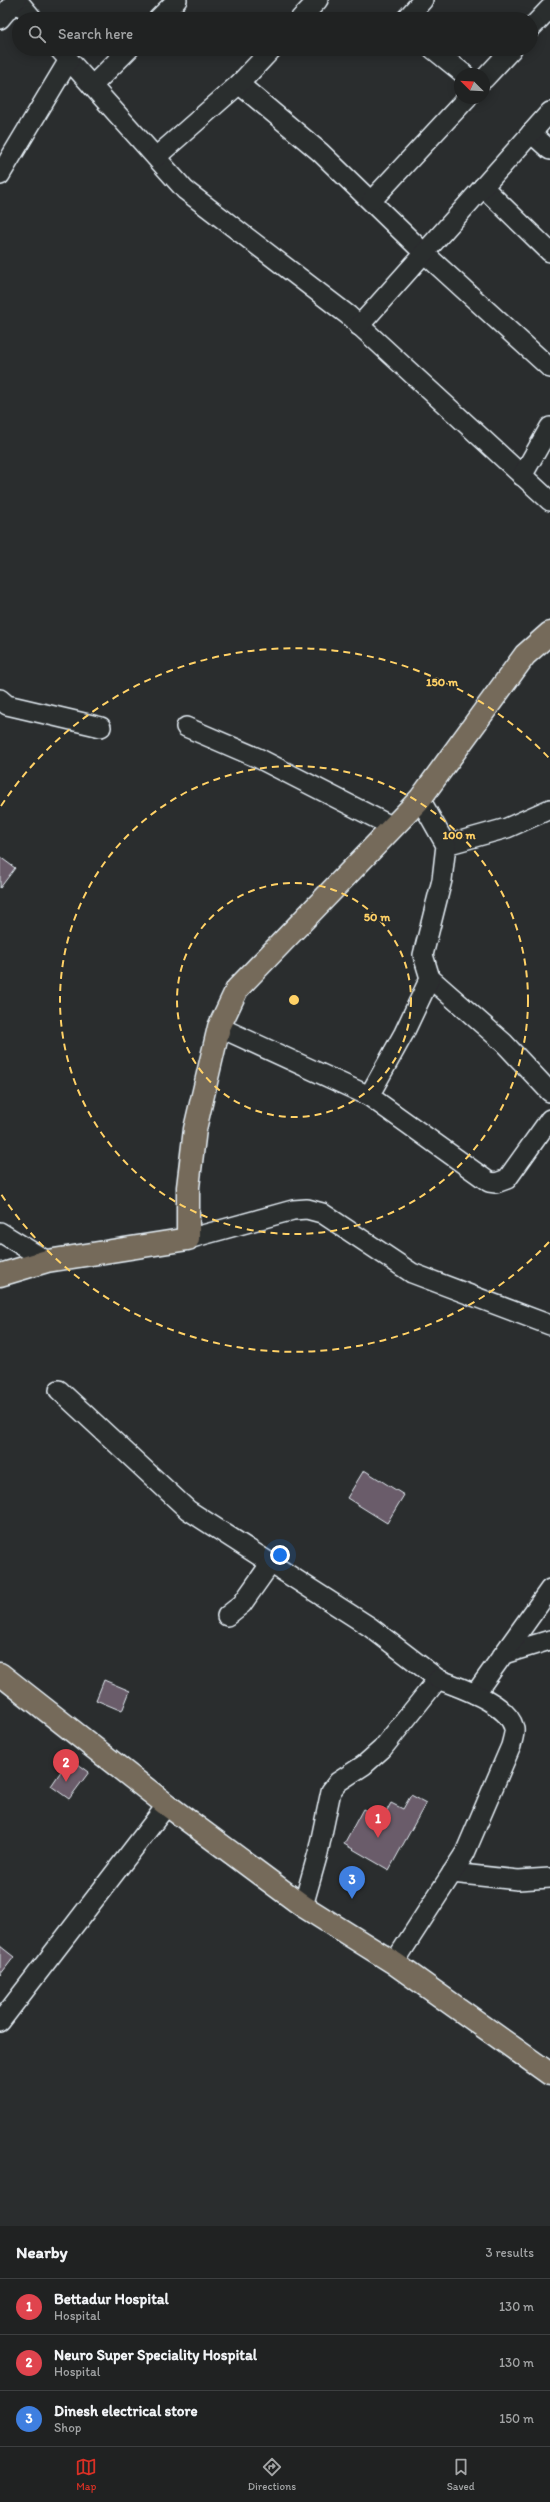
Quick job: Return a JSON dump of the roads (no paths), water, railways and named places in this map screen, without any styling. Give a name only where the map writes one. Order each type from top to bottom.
[{"type":"main road","points":[[0,1275],[46,1261],[188,1239],[188,1187],[195,1129],[218,1027],[237,989],[420,799],[525,655],[550,633]]},
{"type":"main road","points":[[0,1674],[167,1805],[303,1906],[394,1963],[550,2074]]},
{"type":"street","points":[[0,19],[16,0],[27,12]]},
{"type":"street","points":[[165,12],[177,0]]},
{"type":"street","points":[[307,12],[318,0]]},
{"type":"street","points":[[412,12],[423,0]]},
{"type":"street","points":[[538,21],[550,8]]},
{"type":"street","points":[[0,175],[63,56]]},
{"type":"street","points":[[65,56],[185,190],[359,326],[550,501]]},
{"type":"street","points":[[92,86],[122,56]]},
{"type":"street","points":[[156,158],[239,84],[265,56]]},
{"type":"street","points":[[442,56],[457,68]]},
{"type":"street","points":[[490,73],[505,56]]},
{"type":"street","points":[[239,84],[320,152],[372,200],[424,253],[550,368]]},
{"type":"street","points":[[372,200],[460,104]]},
{"type":"street","points":[[359,326],[550,112]]},
{"type":"street","points":[[532,133],[550,150]]},
{"type":"street","points":[[483,187],[550,252]]},
{"type":"street","points":[[522,476],[550,427]]},
{"type":"street","points":[[2,707],[101,727]]},
{"type":"street","points":[[186,726],[258,758],[393,826]]},
{"type":"street","points":[[420,799],[446,845],[442,880],[423,955],[430,978],[504,1043],[550,1092]]},
{"type":"street","points":[[446,845],[507,828],[550,809]]},
{"type":"street","points":[[369,1096],[404,1033],[430,978]]},
{"type":"street","points":[[218,1027],[369,1096],[489,1182],[496,1184],[507,1179],[550,1119]]},
{"type":"street","points":[[188,1239],[293,1210],[307,1209],[322,1213],[412,1273],[550,1325]]},
{"type":"street","points":[[0,1232],[46,1261]]},
{"type":"street","points":[[59,1390],[188,1510],[370,1627],[438,1679],[475,1694],[503,1710],[510,1717],[514,1729],[511,1746],[465,1853],[394,1963]]},
{"type":"street","points":[[227,1616],[242,1604],[271,1563]]},
{"type":"street","points":[[475,1694],[550,1589]]},
{"type":"street","points":[[504,1654],[550,1640]]},
{"type":"street","points":[[303,1906],[318,1853],[331,1791],[338,1782],[364,1765],[382,1749],[438,1679]]},
{"type":"street","points":[[0,2022],[167,1805]]},
{"type":"street","points":[[452,1873],[518,1880],[550,1878]]},
{"type":"place","name":"Neuro Super Speciality Hospital","points":[[66,1782]]},
{"type":"place","name":"Bettadur Hospital","points":[[378,1838]]},
{"type":"place","name":"Dinesh electrical store","points":[[352,1899]]}]
